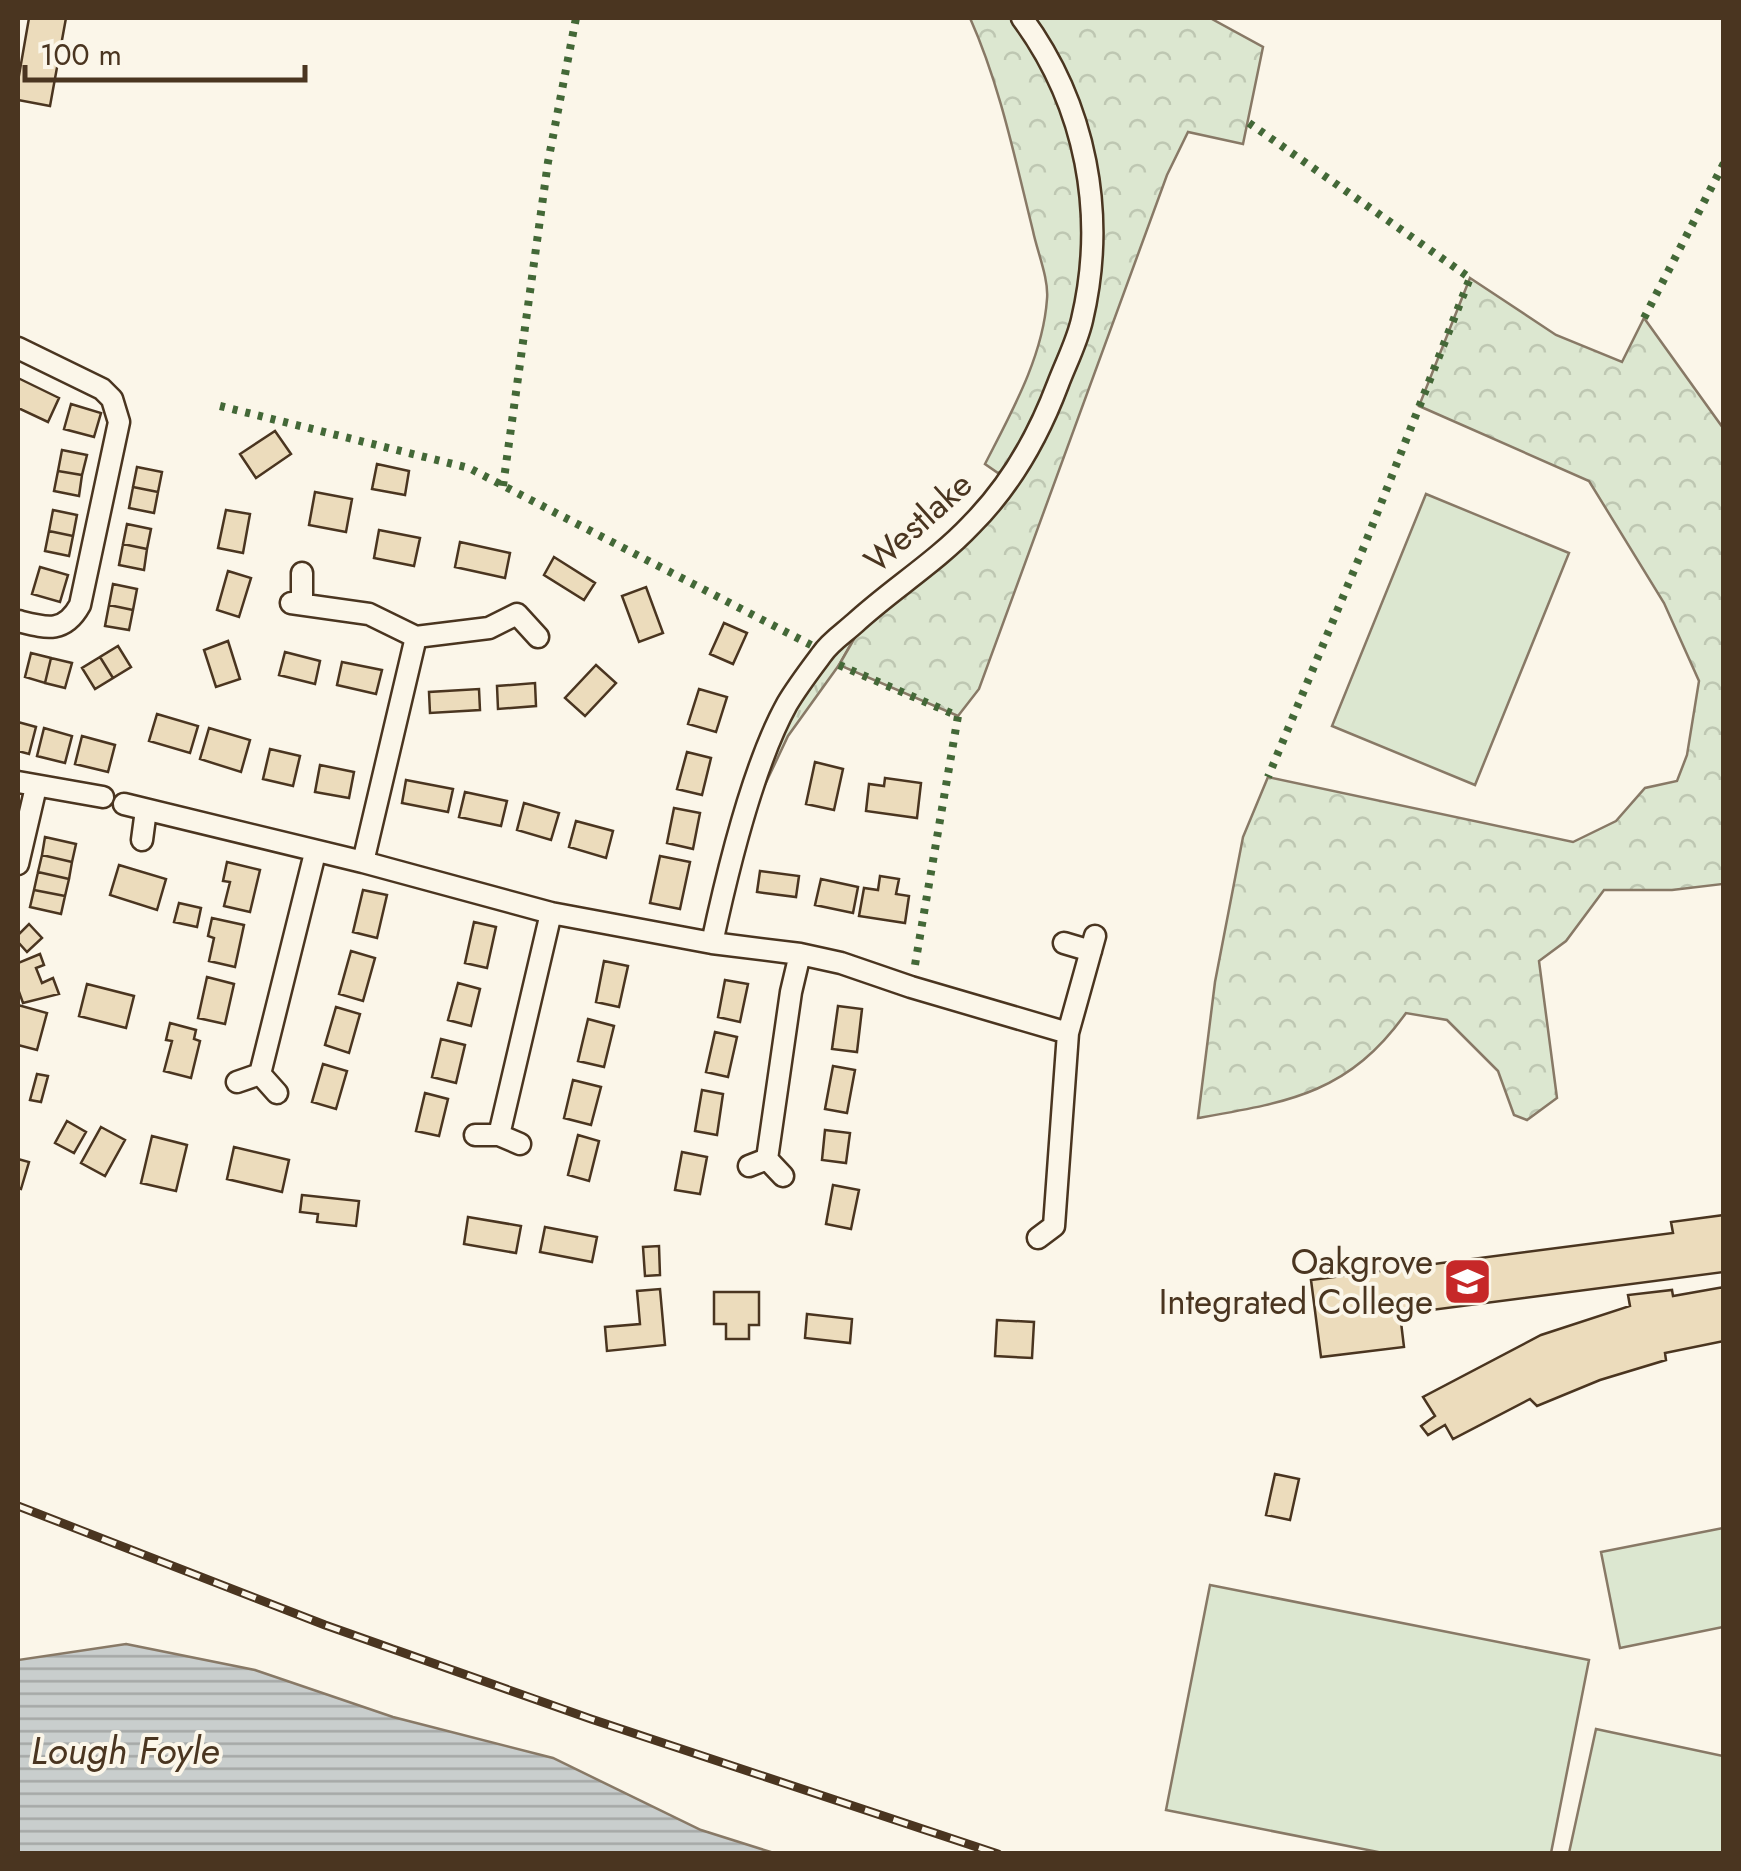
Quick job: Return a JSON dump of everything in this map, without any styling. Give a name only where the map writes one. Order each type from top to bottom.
[{"type":"street","name":"Westlake","points":[[712,943],[744,818],[787,705],[825,649],[890,591],[950,545],[988,508],[1022,462],[1046,416],[1082,324],[1092,267],[1091,186],[1074,109],[1044,48],[1022,18]]},
{"type":"street","points":[[18,348],[102,389],[112,399],[118,422],[80,606],[72,620],[59,627],[18,621]]},
{"type":"street","points":[[302,573],[297,602],[369,614],[416,637],[488,628],[517,614],[538,637]]},
{"type":"street","points":[[362,862],[416,637]]},
{"type":"street","points":[[18,864],[26,784],[103,797]]},
{"type":"street","points":[[124,804],[551,913],[841,963],[911,988],[1068,1033]]},
{"type":"street","points":[[142,840],[146,810]]},
{"type":"street","points":[[260,1074],[314,853]]},
{"type":"street","points":[[499,1135],[551,913]]},
{"type":"street","points":[[1064,942],[1093,944],[1068,1033],[1046,1232],[1070,1241]]},
{"type":"street","points":[[783,1176],[758,1163],[800,954]]},
{"type":"street","points":[[237,1082],[260,1074]]},
{"type":"street","points":[[260,1074],[278,1093]]},
{"type":"street","points":[[475,1134],[499,1135],[520,1144]]},
{"type":"green space","points":[[970,18],[1210,18],[1263,47],[1243,144],[1188,132],[1167,175],[979,689],[958,716],[839,665],[872,608],[921,569],[1019,463],[998,473],[985,464],[1032,363],[1044,321],[1046,283],[998,96]]},
{"type":"green space","points":[[1470,278],[1556,335],[1622,362],[1644,318],[1723,428],[1723,884],[1672,890],[1604,890],[1566,941],[1539,961],[1557,1098],[1527,1120],[1514,1115],[1498,1071],[1447,1020],[1406,1013],[1362,1061],[1315,1090],[1198,1118],[1215,982],[1243,837],[1268,777],[1573,842],[1616,821],[1645,788],[1677,781],[1687,755],[1699,681],[1664,603],[1589,481],[1419,406]]},
{"type":"green space","points":[[1426,494],[1569,553],[1475,785],[1332,726]]},
{"type":"green space","points":[[861,626],[839,665],[788,736],[762,791],[779,742],[800,701]]},
{"type":"green space","points":[[1723,1528],[1723,1627],[1620,1648],[1601,1552]]},
{"type":"green space","points":[[1210,1585],[1589,1660],[1551,1853],[1383,1853],[1166,1810]]},
{"type":"green space","points":[[1596,1729],[1723,1756],[1723,1853],[1569,1853]]},
{"type":"water","name":"Lough Foyle","points":[[126,1644],[255,1670],[393,1717],[553,1758],[701,1830],[774,1853],[18,1853],[18,1660]]},
{"type":"building","points":[[29,18],[66,18],[50,106],[18,100]]},
{"type":"building","points":[[18,378],[59,398],[48,422],[18,408]]},
{"type":"building","points":[[71,404],[101,413],[94,437],[64,429]]},
{"type":"building","points":[[275,431],[291,454],[256,478],[240,454]]},
{"type":"building","points":[[62,450],[87,455],[82,475],[58,471]]},
{"type":"building","points":[[377,464],[409,471],[405,495],[372,489]]},
{"type":"building","points":[[137,467],[162,472],[158,492],[133,487]]},
{"type":"building","points":[[58,471],[82,475],[79,496],[54,491]]},
{"type":"building","points":[[133,487],[158,492],[154,513],[129,508]]},
{"type":"building","points":[[315,492],[352,499],[346,532],[309,525]]},
{"type":"building","points":[[53,510],[77,515],[73,536],[49,531]]},
{"type":"building","points":[[226,510],[250,514],[243,553],[218,548]]},
{"type":"building","points":[[127,524],[151,529],[147,549],[123,544]]},
{"type":"building","points":[[379,530],[420,538],[414,566],[374,558]]},
{"type":"building","points":[[49,531],[73,536],[69,556],[45,551]]},
{"type":"building","points":[[460,542],[510,553],[505,578],[455,567]]},
{"type":"building","points":[[123,544],[147,549],[144,570],[119,565]]},
{"type":"building","points":[[554,557],[595,583],[584,600],[544,575]]},
{"type":"building","points":[[40,567],[68,575],[60,602],[32,594]]},
{"type":"building","points":[[228,571],[251,578],[239,617],[217,610]]},
{"type":"building","points":[[113,584],[137,589],[133,610],[109,605]]},
{"type":"building","points":[[646,587],[663,633],[639,642],[622,596]]},
{"type":"building","points":[[109,605],[133,610],[129,630],[105,626]]},
{"type":"building","points":[[724,623],[747,633],[733,664],[710,654]]},
{"type":"building","points":[[228,641],[240,679],[216,687],[204,650]]},
{"type":"building","points":[[118,646],[131,667],[113,678],[100,657]]},
{"type":"building","points":[[285,652],[320,661],[315,684],[279,675]]},
{"type":"building","points":[[31,653],[51,658],[45,683],[25,677]]},
{"type":"building","points":[[100,657],[113,678],[95,689],[82,668]]},
{"type":"building","points":[[51,658],[72,663],[65,688],[45,683]]},
{"type":"building","points":[[342,662],[382,670],[376,694],[337,685]]},
{"type":"building","points":[[596,665],[616,683],[585,716],[565,698]]},
{"type":"building","points":[[535,683],[536,706],[498,709],[497,686]]},
{"type":"building","points":[[479,689],[480,710],[430,713],[429,692]]},
{"type":"building","points":[[699,689],[727,697],[716,732],[688,724]]},
{"type":"building","points":[[157,714],[198,726],[190,753],[149,741]]},
{"type":"building","points":[[18,722],[36,727],[29,754],[18,751]]},
{"type":"building","points":[[44,728],[72,736],[65,763],[37,756]]},
{"type":"building","points":[[209,728],[250,740],[241,772],[200,759]]},
{"type":"building","points":[[82,736],[115,745],[108,772],[75,764]]},
{"type":"building","points":[[270,749],[300,756],[293,786],[263,779]]},
{"type":"building","points":[[687,752],[711,758],[702,795],[677,789]]},
{"type":"building","points":[[815,762],[843,769],[834,810],[806,804]]},
{"type":"building","points":[[320,765],[354,772],[349,798],[315,792]]},
{"type":"building","points":[[885,778],[921,783],[917,818],[866,811],[869,784],[884,786]]},
{"type":"building","points":[[406,780],[453,789],[448,812],[402,803]]},
{"type":"building","points":[[465,792],[507,801],[501,826],[459,817]]},
{"type":"building","points":[[524,803],[559,813],[551,840],[517,830]]},
{"type":"building","points":[[674,808],[700,813],[693,849],[667,843]]},
{"type":"building","points":[[576,821],[613,831],[606,858],[569,847]]},
{"type":"building","points":[[45,837],[76,844],[72,862],[42,855]]},
{"type":"building","points":[[42,855],[72,862],[69,879],[38,872]]},
{"type":"building","points":[[660,856],[690,862],[680,909],[650,903]]},
{"type":"building","points":[[227,862],[260,870],[250,912],[224,906],[230,882],[223,881]]},
{"type":"building","points":[[119,865],[166,879],[157,910],[110,895]]},
{"type":"building","points":[[760,871],[799,876],[796,897],[757,892]]},
{"type":"building","points":[[38,872],[69,879],[65,896],[34,890]]},
{"type":"building","points":[[880,876],[899,879],[896,894],[909,896],[905,923],[859,916],[864,888],[878,890]]},
{"type":"building","points":[[821,879],[858,887],[853,913],[815,905]]},
{"type":"building","points":[[34,890],[65,896],[61,914],[30,907]]},
{"type":"building","points":[[363,890],[387,895],[377,938],[353,932]]},
{"type":"building","points":[[179,903],[201,908],[197,927],[174,922]]},
{"type":"building","points":[[212,918],[244,925],[235,967],[209,961],[214,938],[208,936]]},
{"type":"building","points":[[474,922],[496,927],[487,968],[465,963]]},
{"type":"building","points":[[29,924],[42,938],[27,952],[18,942],[18,935]]},
{"type":"building","points":[[351,951],[375,958],[363,1001],[339,994]]},
{"type":"building","points":[[40,954],[44,965],[36,968],[42,983],[53,978],[59,994],[23,1003],[18,989],[18,963]]},
{"type":"building","points":[[604,961],[628,966],[619,1007],[596,1002]]},
{"type":"building","points":[[207,977],[234,984],[225,1024],[198,1018]]},
{"type":"building","points":[[725,980],[748,984],[740,1022],[718,1017]]},
{"type":"building","points":[[458,983],[480,989],[471,1026],[448,1020]]},
{"type":"building","points":[[87,984],[134,996],[126,1028],[79,1016]]},
{"type":"building","points":[[18,1005],[47,1013],[37,1050],[18,1045]]},
{"type":"building","points":[[838,1006],[862,1009],[857,1052],[832,1049]]},
{"type":"building","points":[[336,1007],[360,1014],[349,1053],[325,1045]]},
{"type":"building","points":[[588,1019],[614,1026],[604,1067],[578,1061]]},
{"type":"building","points":[[170,1023],[196,1030],[194,1039],[200,1041],[191,1078],[164,1071],[172,1041],[166,1040]]},
{"type":"building","points":[[715,1032],[737,1037],[728,1077],[706,1072]]},
{"type":"building","points":[[441,1039],[465,1045],[456,1083],[432,1077]]},
{"type":"building","points":[[323,1064],[347,1071],[336,1109],[312,1102]]},
{"type":"building","points":[[833,1066],[855,1070],[847,1113],[825,1109]]},
{"type":"building","points":[[37,1074],[48,1076],[41,1102],[30,1100]]},
{"type":"building","points":[[573,1080],[601,1087],[591,1125],[564,1118]]},
{"type":"building","points":[[702,1090],[723,1094],[717,1135],[695,1131]]},
{"type":"building","points":[[425,1093],[448,1099],[439,1136],[416,1131]]},
{"type":"building","points":[[67,1121],[86,1132],[74,1153],[55,1143]]},
{"type":"building","points":[[101,1127],[125,1140],[105,1176],[81,1163]]},
{"type":"building","points":[[825,1130],[850,1133],[846,1163],[822,1160]]},
{"type":"building","points":[[578,1135],[599,1141],[589,1181],[568,1175]]},
{"type":"building","points":[[152,1136],[187,1145],[176,1191],[141,1183]]},
{"type":"building","points":[[234,1147],[289,1160],[282,1192],[227,1179]]},
{"type":"building","points":[[682,1152],[707,1157],[700,1194],[675,1190]]},
{"type":"building","points":[[18,1159],[29,1162],[21,1189],[18,1188]]},
{"type":"building","points":[[833,1185],[859,1190],[851,1229],[826,1224]]},
{"type":"building","points":[[302,1195],[359,1201],[356,1226],[317,1222],[318,1214],[300,1212]]},
{"type":"building","points":[[1724,1215],[1724,1272],[1400,1314],[1404,1347],[1321,1357],[1311,1280],[1673,1233],[1671,1222]]},
{"type":"building","points":[[468,1217],[521,1226],[516,1253],[464,1244]]},
{"type":"building","points":[[545,1227],[597,1237],[592,1262],[540,1252]]},
{"type":"building","points":[[659,1246],[660,1275],[645,1276],[643,1247]]},
{"type":"building","points":[[1724,1287],[1724,1341],[1665,1353],[1666,1360],[1600,1380],[1537,1406],[1530,1399],[1453,1439],[1445,1425],[1428,1435],[1421,1426],[1435,1416],[1423,1397],[1541,1335],[1630,1306],[1628,1295],[1672,1290],[1673,1296]]},
{"type":"building","points":[[660,1289],[665,1345],[607,1351],[605,1327],[640,1324],[637,1291]]},
{"type":"building","points":[[714,1292],[759,1292],[759,1325],[749,1325],[749,1339],[726,1339],[726,1324],[714,1324]]},
{"type":"building","points":[[807,1314],[852,1319],[850,1343],[805,1338]]},
{"type":"building","points":[[997,1320],[1034,1322],[1032,1358],[995,1356]]},
{"type":"building","points":[[1275,1474],[1299,1479],[1290,1520],[1266,1515]]},
{"type":"railway","points":[[18,1506],[325,1625],[591,1719],[998,1854]]},
{"type":"hedge","points":[[503,486],[548,162],[576,18]]},
{"type":"hedge","points":[[1249,123],[1470,278],[1268,777]]},
{"type":"hedge","points":[[1644,318],[1724,163]]},
{"type":"hedge","points":[[220,406],[469,468],[811,645]]},
{"type":"hedge","points":[[839,665],[958,716],[915,965]]},
{"type":"place","name":"Oakgrove Integrated College","points":[[1468,1282]]}]
